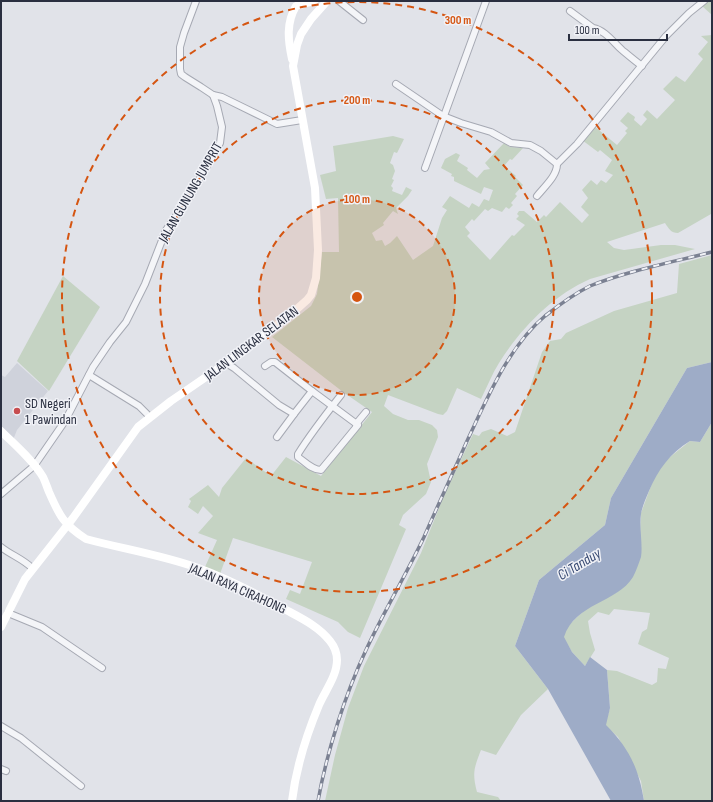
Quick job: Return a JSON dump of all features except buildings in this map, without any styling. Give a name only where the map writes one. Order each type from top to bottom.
[{"type":"street","points":[[196,1],[180,47],[181,74],[213,95],[222,97],[277,124],[302,120]]},
{"type":"street","points":[[293,66],[289,41],[289,25],[291,15],[296,6],[314,1]]},
{"type":"street","name":"JALAN LINGKAR SELATAN","points":[[1,628],[32,568],[67,526],[132,434],[150,417],[289,316],[307,300],[313,289],[316,278],[318,250],[315,188],[293,66],[297,45],[301,34],[311,19],[327,1]]},
{"type":"street","points":[[339,1],[363,20]]},
{"type":"street","points":[[425,168],[486,1]]},
{"type":"street","points":[[537,196],[556,171],[557,164],[577,144],[666,36],[689,13],[704,1]]},
{"type":"street","points":[[570,11],[593,28],[597,28],[605,34],[642,66]]},
{"type":"street","points":[[396,84],[444,116],[491,132],[511,143],[530,145],[541,151],[557,164]]},
{"type":"street","name":"JALAN GUNUNG JUMPRIT","points":[[1,494],[34,466],[65,421],[88,375],[110,342],[126,322],[145,284],[166,230],[188,199],[220,143],[222,127],[213,95]]},
{"type":"street","points":[[265,366],[271,362],[275,362],[356,424]]},
{"type":"street","points":[[226,363],[279,406],[294,414]]},
{"type":"street","points":[[88,375],[139,406],[150,417]]},
{"type":"street","points":[[277,437],[312,391]]},
{"type":"street","points":[[341,395],[298,454],[298,457],[312,468],[321,470],[352,434],[358,425],[356,424],[366,412]]},
{"type":"street","name":"JALAN RAYA CIRAHONG","points":[[1,431],[43,477],[67,526],[86,539],[197,568],[219,577],[268,599],[303,618],[322,632],[331,642],[336,651],[336,668],[309,730],[300,761],[292,801]]},
{"type":"street","points":[[1,547],[13,556],[25,561],[32,568]]},
{"type":"street","points":[[8,613],[42,627],[102,668]]},
{"type":"street","points":[[1,726],[20,738],[81,786]]},
{"type":"shaded area","name":"SD Negeri 1 Pawindan","points":[[17,363],[48,391],[17,430],[13,440],[1,428],[1,375],[5,377]]},
{"type":"green space","points":[[708,1],[712,1],[712,15],[702,6]]},
{"type":"green space","points":[[712,35],[712,221],[711,214],[678,233],[669,229],[665,223],[607,242],[614,248],[624,250],[661,245],[675,245],[695,249],[590,279],[563,294],[538,314],[517,338],[496,367],[481,399],[457,388],[447,411],[443,415],[388,395],[384,406],[393,414],[408,420],[419,420],[432,425],[437,430],[438,437],[427,464],[431,482],[426,494],[403,515],[399,525],[406,529],[360,638],[348,632],[338,622],[286,599],[290,590],[300,594],[312,562],[233,538],[220,574],[205,567],[217,540],[198,533],[213,516],[203,506],[198,514],[188,507],[191,501],[189,499],[208,485],[219,497],[222,488],[246,458],[271,476],[286,457],[321,476],[372,412],[343,392],[272,337],[311,306],[317,294],[322,252],[339,252],[338,198],[326,199],[320,175],[336,171],[333,146],[393,136],[404,139],[397,153],[394,152],[390,163],[393,165],[395,171],[392,179],[394,180],[391,186],[393,188],[392,191],[402,195],[406,187],[412,190],[396,208],[398,214],[393,211],[383,223],[384,225],[372,233],[376,241],[382,240],[385,246],[397,236],[413,260],[433,246],[442,218],[447,210],[442,207],[450,196],[469,208],[472,203],[479,207],[484,199],[489,201],[493,190],[484,187],[481,194],[454,181],[454,177],[451,176],[452,174],[441,168],[445,159],[456,153],[460,155],[457,161],[468,168],[467,170],[477,178],[484,170],[490,169],[485,163],[504,143],[510,147],[523,148],[504,166],[516,176],[515,177],[523,185],[515,194],[517,196],[511,203],[513,205],[509,209],[506,207],[502,212],[492,208],[488,211],[485,209],[474,221],[472,219],[465,227],[470,233],[467,236],[490,260],[512,235],[514,236],[525,225],[516,219],[519,216],[517,214],[519,211],[524,211],[537,222],[544,215],[546,217],[560,202],[582,223],[589,215],[581,207],[588,198],[582,190],[591,180],[597,185],[601,180],[606,183],[613,175],[605,171],[612,160],[600,150],[598,152],[582,140],[594,126],[617,145],[627,133],[625,131],[628,128],[620,121],[628,112],[635,117],[634,120],[641,126],[647,119],[643,115],[647,110],[657,119],[675,100],[663,89],[676,76],[685,82],[703,59],[698,54],[708,42],[701,36]]},
{"type":"green space","points":[[712,255],[712,362],[687,368],[611,498],[605,525],[539,580],[515,646],[548,689],[521,715],[496,755],[481,750],[474,771],[477,792],[498,797],[501,801],[325,801],[335,755],[348,708],[364,666],[421,553],[443,498],[473,434],[479,436],[482,432],[491,429],[507,436],[515,432],[542,352],[550,341],[561,339],[566,333],[614,311],[677,293],[679,264]]},
{"type":"green space","points":[[63,276],[100,307],[49,391],[17,361]]},
{"type":"green space","points":[[712,422],[712,801],[644,801],[641,781],[618,737],[605,725],[610,708],[607,670],[617,671],[652,685],[657,682],[658,668],[666,669],[669,658],[638,644],[642,632],[647,629],[650,613],[614,609],[609,615],[598,612],[588,621],[595,650],[585,666],[572,652],[563,637],[566,628],[586,609],[617,592],[640,535],[641,513],[655,475],[665,461],[690,441],[700,442]]},
{"type":"water","name":"Ci Tanduy","points":[[712,362],[712,422],[700,442],[690,441],[676,451],[665,463],[653,483],[645,500],[642,511],[640,525],[642,547],[641,557],[633,577],[626,586],[617,593],[586,610],[577,617],[569,626],[564,637],[572,652],[585,666],[590,657],[607,670],[610,708],[606,725],[627,751],[636,769],[642,789],[644,801],[611,801],[548,689],[515,646],[539,580],[605,525],[611,498],[687,368]]},
{"type":"railway","points":[[318,801],[326,763],[344,704],[358,667],[424,537],[467,441],[509,358],[520,343],[545,316],[590,286],[635,271],[712,252]]},
{"type":"place","name":"SD Negeri 1 Pawindan","points":[[17,411]]}]
